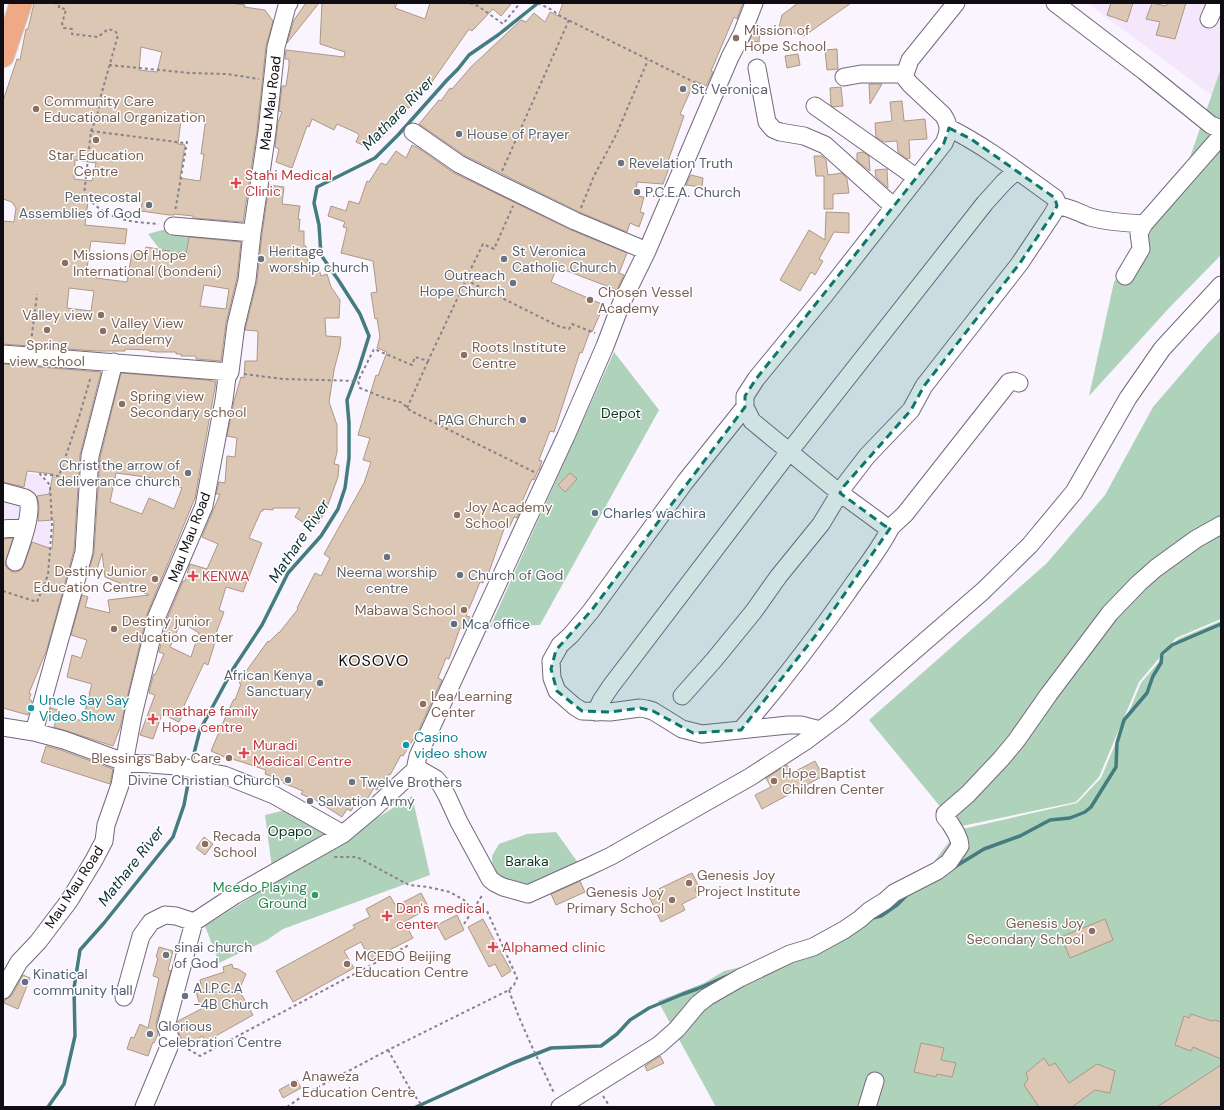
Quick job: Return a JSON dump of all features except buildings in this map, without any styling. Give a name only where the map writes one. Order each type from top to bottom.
[{"type":"main road","points":[[3,56],[21,3]]},
{"type":"street","points":[[144,1107],[169,1047],[170,1038],[166,1026],[194,922],[235,895],[343,834],[374,808],[417,768],[418,756],[606,346],[622,304],[647,250],[730,57],[742,34],[754,3]]},
{"type":"street","points":[[892,528],[885,526],[840,493],[752,421],[745,407],[745,396],[756,379],[788,341],[944,143],[949,128],[947,121],[943,115],[910,84],[906,79],[905,74],[910,60],[956,3]]},
{"type":"street","points":[[1055,3],[1144,71],[1211,126],[1221,129]]},
{"type":"street","points":[[1209,19],[1216,3]]},
{"type":"street","name":"Mau Mau Road","points":[[3,990],[19,962],[38,942],[69,901],[104,841],[106,825],[120,786],[133,715],[157,616],[204,506],[224,400],[227,376],[230,372],[236,325],[247,280],[252,233],[267,132],[276,47],[284,4]]},
{"type":"street","points":[[757,68],[767,122],[773,129],[780,132],[804,136],[825,145],[894,207]]},
{"type":"street","points":[[844,77],[861,74],[905,74]]},
{"type":"street","points":[[815,106],[917,178]]},
{"type":"street","points":[[682,696],[754,612],[778,577],[821,524],[844,486],[867,456],[911,410],[924,386],[1020,263],[1057,206],[1055,198],[971,139],[949,128]]},
{"type":"street","points":[[413,132],[459,164],[575,220],[647,250]]},
{"type":"street","points":[[1125,276],[1141,249],[1139,233],[1144,224],[1221,136]]},
{"type":"street","points":[[596,712],[611,686],[789,452],[985,203],[1016,171]]},
{"type":"street","points":[[1057,206],[1065,207],[1091,217],[1144,224]]},
{"type":"street","points":[[173,226],[252,233]]},
{"type":"street","points":[[417,768],[434,778],[440,785],[490,879],[503,887],[528,894],[612,856],[750,777],[801,744],[839,716],[983,591],[1030,545],[1074,492],[1128,398],[1162,349],[1221,285]]},
{"type":"street","points":[[3,354],[230,372]]},
{"type":"street","points":[[34,732],[84,552],[90,456],[114,362]]},
{"type":"street","points":[[741,730],[816,635],[873,557],[892,528],[905,514],[1009,382],[1014,381],[1019,383]]},
{"type":"street","points":[[745,407],[685,482],[591,611],[556,650],[552,661],[552,678],[558,691],[574,706],[582,711],[618,711],[640,708],[654,711],[674,725],[693,733],[702,734],[794,725],[820,730]]},
{"type":"street","points":[[3,492],[28,500],[29,504],[26,527],[16,562]]},
{"type":"street","points":[[561,1107],[659,1045],[677,1029],[698,1004],[707,997],[740,978],[790,954],[813,947],[844,930],[894,893],[937,871],[949,862],[960,846],[956,833],[945,817],[945,814],[968,794],[1016,742],[1115,607],[1156,568],[1196,539],[1221,525]]},
{"type":"street","points":[[3,529],[26,527]]},
{"type":"street","points":[[3,727],[34,732],[64,740],[124,762],[176,766],[224,775],[274,795],[343,834]]},
{"type":"street","points":[[124,997],[141,936],[151,922],[165,915],[176,916],[194,922]]},
{"type":"street","points":[[867,1107],[874,1081]]},
{"type":"path","points":[[54,3],[59,4],[59,8],[66,9],[62,24],[64,28],[72,29],[72,34],[98,37],[108,30],[115,31],[118,35],[100,99],[97,117],[91,131],[84,195],[108,215],[122,220],[173,226],[188,142],[184,143],[91,131]]},
{"type":"path","points":[[470,3],[478,6],[502,24],[520,3]]},
{"type":"path","points":[[538,3],[560,16],[682,78],[715,92]]},
{"type":"path","points":[[497,183],[569,20]]},
{"type":"path","points":[[575,220],[594,176],[616,135],[648,60]]},
{"type":"path","points":[[109,65],[190,73],[227,74],[273,81]]},
{"type":"path","points":[[407,408],[483,244],[494,249],[519,194]]},
{"type":"path","points":[[466,280],[558,326],[569,329],[572,324],[596,334],[606,346]]},
{"type":"path","points":[[29,357],[38,294]]},
{"type":"path","points":[[428,361],[416,357],[412,365],[374,349],[358,381],[360,388],[382,397],[403,403],[407,408],[546,478]]},
{"type":"path","points":[[3,591],[37,602],[45,584],[48,575],[52,524],[50,485],[40,474],[59,476],[80,417],[96,361]]},
{"type":"path","points":[[230,372],[284,379],[358,381]]},
{"type":"path","points":[[302,857],[358,857],[409,885],[428,887],[450,892],[464,900],[473,911]]},
{"type":"path","points":[[464,924],[483,894]]},
{"type":"path","points":[[287,1107],[307,1093],[388,1050],[509,990],[514,985],[516,978],[487,911],[473,911]]},
{"type":"path","points":[[170,1038],[200,1056],[409,945]]},
{"type":"path","points":[[509,990],[516,1013],[561,1107]]},
{"type":"path","points":[[388,1050],[410,1089],[423,1107]]},
{"type":"highlighted area","points":[[949,128],[971,139],[1055,198],[1057,206],[1020,263],[924,386],[911,410],[844,486],[840,493],[885,526],[891,527],[816,635],[741,730],[693,733],[653,711],[640,708],[610,712],[582,711],[557,691],[551,669],[556,650],[591,611],[745,407],[745,396],[756,379],[944,143]]},
{"type":"shaded area","points":[[1088,3],[1221,3],[1221,102],[1099,12]]},
{"type":"shaded area","points":[[3,470],[40,475],[49,486],[51,524],[47,574],[3,589]]},
{"type":"green space","points":[[1221,68],[1221,255],[1170,307],[1089,396],[1114,282],[1180,186]]},
{"type":"green space","points":[[166,229],[191,231],[187,253],[161,251],[148,234]]},
{"type":"green space","points":[[1221,330],[1221,619],[1176,638],[1139,682],[1099,777],[1076,802],[957,827],[869,720],[1047,563],[1105,495],[1153,407]]},
{"type":"green space","name":"Depot","points":[[614,352],[659,410],[540,625],[490,627]]},
{"type":"green space","points":[[1221,621],[1221,1107],[716,1107],[658,1001],[704,983],[724,971],[796,954],[832,934],[933,863],[958,830],[1077,803],[1101,778],[1141,683],[1178,639]]},
{"type":"green space","name":"Mcedo Playing Ground","points":[[412,796],[430,875],[283,929],[267,940],[219,963],[205,926]]},
{"type":"green space","name":"Opapo","points":[[294,808],[330,833],[272,868],[265,815]]},
{"type":"green space","name":"Baraka","points":[[556,832],[579,864],[527,889],[493,877],[492,856],[499,844],[527,834]]},
{"type":"waterway","name":"Mathare River","points":[[191,765],[200,730],[233,669],[262,625],[288,573],[321,536],[338,509],[345,488],[349,458],[349,423],[347,400],[369,336],[360,314],[321,255],[319,225],[314,203],[317,187],[375,158],[398,135],[469,55],[498,35],[538,3]]},
{"type":"waterway","points":[[953,868],[984,849],[1020,836],[1050,820],[1070,818],[1085,812],[1091,807],[1116,767],[1117,743],[1124,720],[1147,693],[1153,676],[1161,663],[1162,654],[1172,645],[1221,624]]},
{"type":"waterway","name":"Mathare River","points":[[48,1107],[64,1084],[75,1036],[74,988],[80,950],[104,923],[173,837],[184,805],[190,773]]},
{"type":"waterway","points":[[872,918],[881,916],[897,905],[909,893]]},
{"type":"waterway","points":[[416,1107],[513,1063],[551,1048],[601,1046],[617,1034],[630,1020],[649,1008],[727,976]]},
{"type":"place","name":"Mission of Hope School","points":[[736,38]]},
{"type":"place","name":"St. Veronica","points":[[683,89]]},
{"type":"place","name":"Community Care Educational Organization","points":[[36,109]]},
{"type":"place","name":"House of Prayer","points":[[459,134]]},
{"type":"place","name":"Star Education Centre","points":[[96,140]]},
{"type":"place","name":"Revelation Truth","points":[[621,163]]},
{"type":"place","name":"Stahi Medical Clinic","points":[[236,183]]},
{"type":"place","name":"P.C.E.A. Church","points":[[637,192]]},
{"type":"place","name":"Pentecostal Assemblies of God","points":[[149,205]]},
{"type":"place","name":"Heritage worship church","points":[[261,259]]},
{"type":"place","name":"St Veronica Catholic Church","points":[[504,259]]},
{"type":"place","name":"Missions Of Hope International (bondeni)","points":[[65,263]]},
{"type":"place","name":"Outreach Hope Church","points":[[513,283]]},
{"type":"place","name":"Chosen Vessel Academy","points":[[590,300]]},
{"type":"place","name":"Valley view","points":[[101,315]]},
{"type":"place","name":"Spring view school","points":[[47,330]]},
{"type":"place","name":"Valley View Academy","points":[[103,331]]},
{"type":"place","name":"Roots Institute Centre","points":[[464,355]]},
{"type":"place","name":"Spring view Secondary school","points":[[122,404]]},
{"type":"place","name":"PAG Church","points":[[523,420]]},
{"type":"place","name":"Christ the arrow of deliverance church","points":[[188,473]]},
{"type":"place","name":"Charles wachira","points":[[595,513]]},
{"type":"place","name":"Joy Academy School","points":[[457,515]]},
{"type":"place","name":"Neema worship centre","points":[[387,557]]},
{"type":"place","name":"Church of God","points":[[460,575]]},
{"type":"place","name":"KENWA","points":[[193,576]]},
{"type":"place","name":"Destiny Junior Education Centre","points":[[155,579]]},
{"type":"place","name":"Mabawa School","points":[[464,610]]},
{"type":"place","name":"Mca office","points":[[454,624]]},
{"type":"place","name":"Destiny junior education center","points":[[114,629]]},
{"type":"place","name":"African Kenya Sanctuary","points":[[320,683]]},
{"type":"place","name":"Lea Learning Center","points":[[423,704]]},
{"type":"place","name":"Uncle Say Say Video Show","points":[[31,708]]},
{"type":"place","name":"mathare family Hope centre","points":[[153,719]]},
{"type":"place","name":"Casino video show","points":[[406,745]]},
{"type":"place","name":"Muradi Medical Centre","points":[[244,753]]},
{"type":"place","name":"Blessings Baby Care","points":[[229,758]]},
{"type":"place","name":"Divine Christian Church","points":[[288,780]]},
{"type":"place","name":"Hope Baptist Children Center","points":[[774,781]]},
{"type":"place","name":"Twelve Brothers","points":[[352,782]]},
{"type":"place","name":"Salvation Army","points":[[310,801]]},
{"type":"place","name":"Recada School","points":[[205,844]]},
{"type":"place","name":"Genesis Joy Project Institute","points":[[689,883]]},
{"type":"place","name":"Mcedo Playing Ground","points":[[315,895]]},
{"type":"place","name":"Genesis Joy Primary School","points":[[672,900]]},
{"type":"place","name":"Dan's medical center","points":[[387,916]]},
{"type":"place","name":"Genesis Joy Secondary School","points":[[1092,931]]},
{"type":"place","name":"Alphamed clinic","points":[[493,947]]},
{"type":"place","name":"sinai church of God","points":[[166,955]]},
{"type":"place","name":"MCEDO Beijing Education Centre","points":[[347,964]]},
{"type":"place","name":"Kinatical community hall","points":[[25,982]]},
{"type":"place","name":"A.I.P.C.A -4B Church","points":[[185,996]]},
{"type":"place","name":"Glorious Celebration Centre","points":[[150,1034]]},
{"type":"place","name":"Anaweza Education Centre","points":[[294,1084]]},
{"type":"district","name":"KOSOVO","points":[[374,660]]}]
